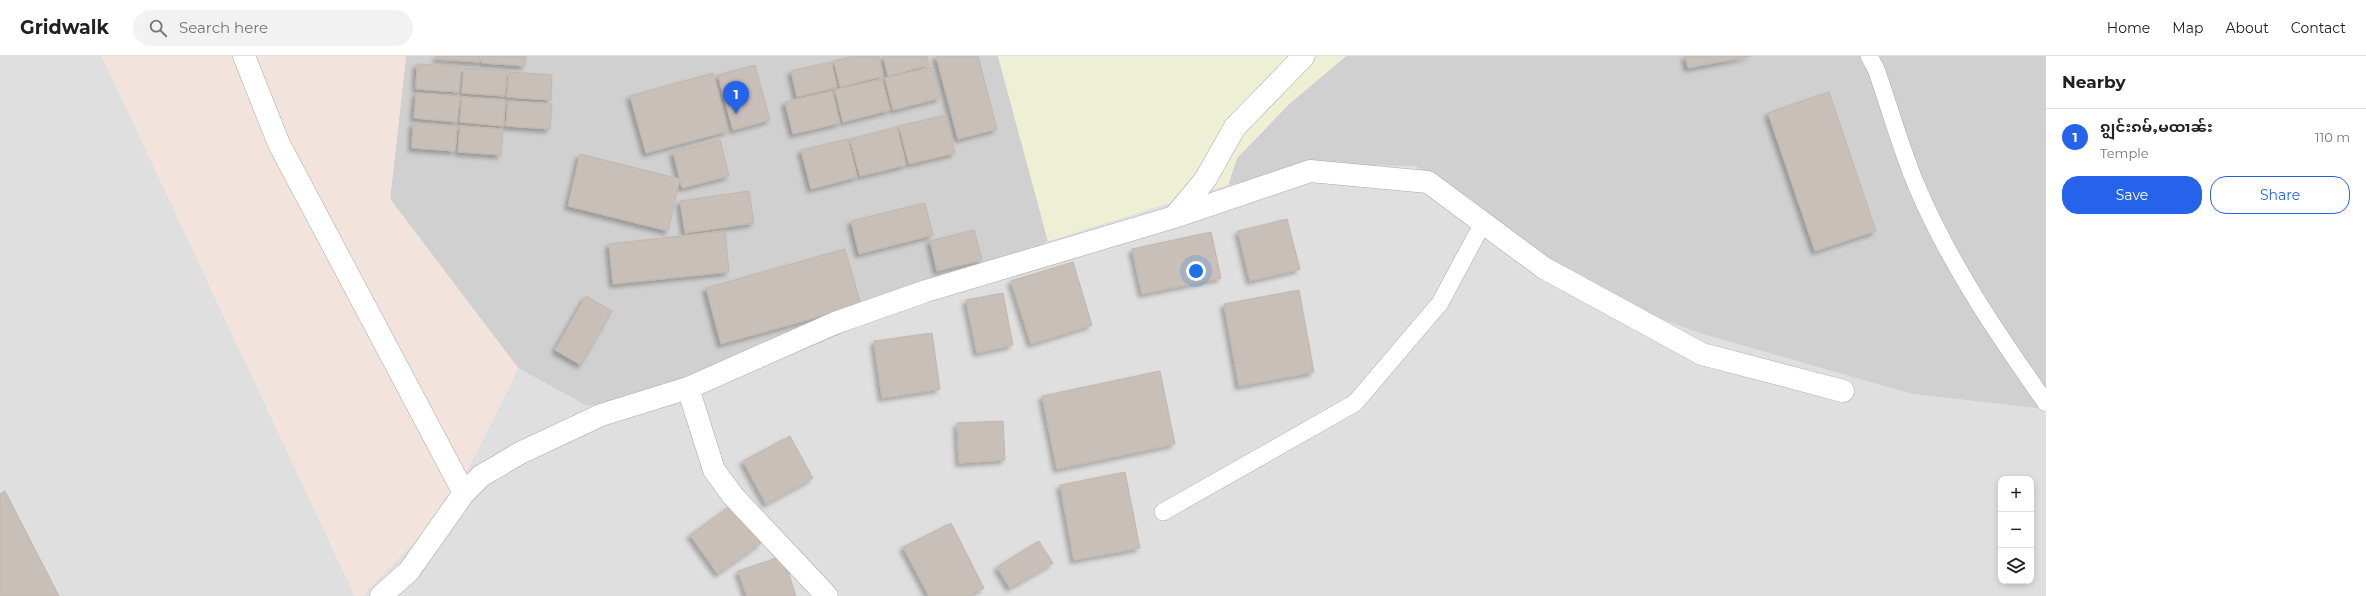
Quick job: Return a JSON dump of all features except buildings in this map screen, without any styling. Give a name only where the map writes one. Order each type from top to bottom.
[{"type":"street","points":[[244,56],[279,144],[464,493]]},
{"type":"street","points":[[1174,217],[1205,180],[1235,127],[1304,56]]},
{"type":"street","points":[[381,596],[409,572],[464,493],[481,476],[520,453],[601,414],[688,388],[835,324],[926,291],[1174,217],[1310,171],[1428,182],[1544,268],[1702,354],[1843,391]]},
{"type":"street","points":[[688,388],[714,470],[738,502],[827,596]]},
{"type":"lane","points":[[1869,56],[1876,68],[1918,189],[1988,320],[2046,403]]},
{"type":"lane","points":[[1163,512],[1355,403],[1440,303],[1483,223]]},
{"type":"shaded area","points":[[0,56],[102,56],[355,596],[0,596]]},
{"type":"shaded area","points":[[102,56],[406,56],[390,199],[518,368],[449,506],[362,596],[355,596]]},
{"type":"shaded area","points":[[406,56],[998,56],[1048,241],[1004,265],[756,370],[587,406],[518,368],[390,199]]},
{"type":"shaded area","points":[[1346,56],[2046,56],[2046,409],[1912,394],[1703,334],[1561,283],[1471,199],[1415,166],[1343,165],[1228,185],[1237,158],[1289,104]]},
{"type":"shaded area","points":[[1343,165],[1415,166],[1471,199],[1561,283],[1912,394],[2046,409],[2046,596],[362,596],[449,506],[518,368],[587,406],[1004,265],[1048,241],[1227,185]]},
{"type":"green space","points":[[998,56],[1346,56],[1289,104],[1237,158],[1228,185],[1048,241]]},
{"type":"place","name":"ၵျွင်းၵမ်ႇမထၢၼ်း","points":[[736,114]]}]
